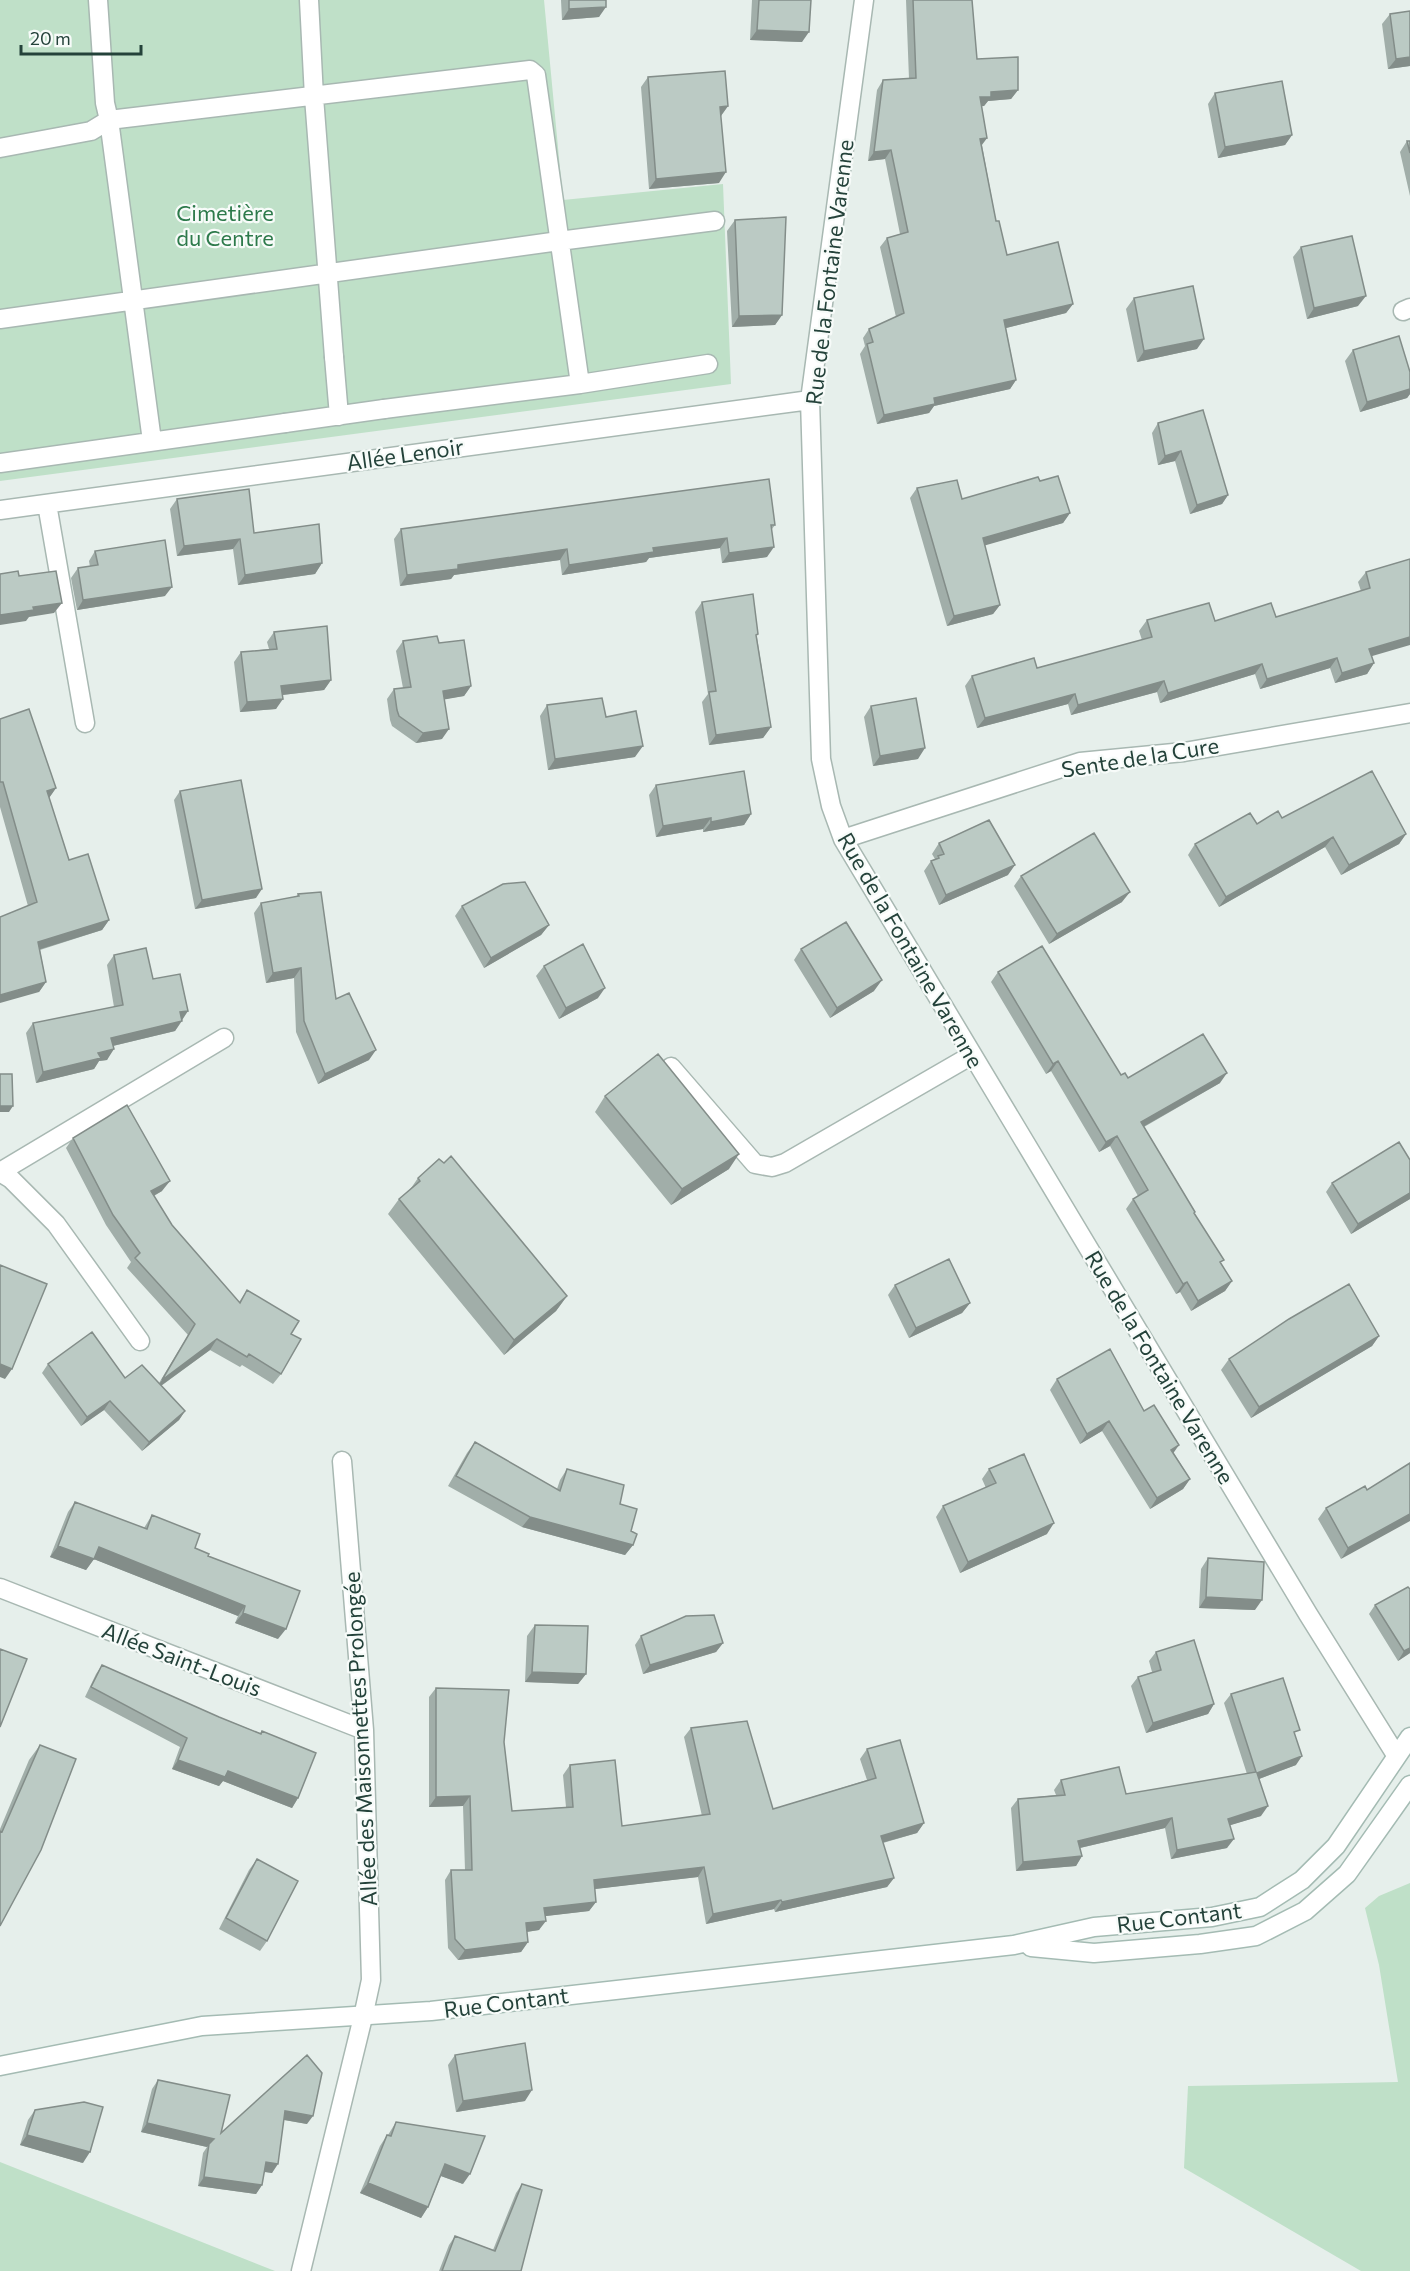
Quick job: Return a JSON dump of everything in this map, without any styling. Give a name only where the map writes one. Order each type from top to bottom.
[{"type":"street","points":[[98,0],[105,104],[152,441]]},
{"type":"street","points":[[309,0],[314,97],[339,416]]},
{"type":"street","name":"Rue de la Fontaine Varenne","points":[[864,0],[810,400],[821,759],[831,806],[843,839],[1308,1614],[1396,1755]]},
{"type":"street","points":[[0,148],[91,130],[109,120],[530,70],[536,75],[580,384]]},
{"type":"street","points":[[0,319],[715,221]]},
{"type":"street","points":[[0,463],[580,384],[708,364]]},
{"type":"street","name":"Allée Lenoir","points":[[0,510],[810,400]]},
{"type":"street","points":[[47,504],[85,723]]},
{"type":"street","name":"Sente de la Cure","points":[[843,839],[1080,762],[1184,752],[1410,713]]},
{"type":"street","points":[[140,1341],[56,1224],[11,1179],[0,1172],[224,1038]]},
{"type":"street","points":[[671,1067],[755,1164],[772,1167],[785,1163],[972,1055]]},
{"type":"street","name":"Allée des Maisonnettes Prolongée","points":[[301,2271],[371,1980],[364,1730],[342,1461]]},
{"type":"street","name":"Allée Saint-Louis","points":[[0,1588],[364,1730]]},
{"type":"street","name":"Rue Contant","points":[[0,2066],[202,2026],[431,2011],[1014,1945],[1094,1927],[1212,1917],[1260,1907],[1302,1880],[1336,1846],[1410,1737]]},
{"type":"street","name":"Rue Contant","points":[[1014,1945],[1094,1953],[1200,1944],[1256,1936],[1305,1911],[1347,1874],[1410,1785]]},
{"type":"green space","name":"Cimetière du Centre","points":[[0,0],[544,0],[563,200],[723,184],[731,384],[0,481]]},
{"type":"green space","points":[[1410,1883],[1410,2271],[1361,2271],[1184,2168],[1188,2086],[1398,2082],[1379,1965],[1365,1908],[1379,1896]]},
{"type":"green space","points":[[0,2162],[275,2271],[0,2271]]},
{"type":"building","points":[[569,0],[606,0],[606,7],[569,9]]},
{"type":"building","points":[[759,0],[811,0],[809,32],[757,30]]},
{"type":"building","points":[[913,0],[972,0],[977,59],[1018,57],[1018,90],[991,92],[991,97],[980,97],[987,138],[980,139],[996,221],[999,221],[1007,255],[1058,242],[1073,304],[1004,320],[1016,380],[934,398],[935,404],[884,415],[867,344],[873,342],[869,329],[904,313],[887,238],[908,232],[891,150],[874,152],[883,80],[916,78]]},
{"type":"building","points":[[1410,11],[1410,57],[1396,59],[1390,14]]},
{"type":"building","points":[[725,71],[728,106],[720,107],[726,172],[656,179],[648,77]]},
{"type":"building","points":[[1282,81],[1292,135],[1225,147],[1215,93]]},
{"type":"building","points":[[786,217],[782,315],[739,316],[735,220]]},
{"type":"building","points":[[1352,236],[1366,296],[1314,308],[1301,247]]},
{"type":"building","points":[[1193,286],[1204,339],[1144,351],[1134,298]]},
{"type":"building","points":[[1399,336],[1410,372],[1410,389],[1367,402],[1353,350]]},
{"type":"building","points":[[1203,410],[1228,495],[1197,505],[1181,451],[1165,456],[1158,423]]},
{"type":"building","points":[[1058,476],[1070,513],[983,538],[1000,605],[954,616],[917,488],[957,480],[962,499],[1038,477],[1040,481]]},
{"type":"building","points":[[769,479],[775,525],[771,525],[774,547],[729,553],[727,538],[653,548],[654,552],[569,565],[567,549],[458,565],[458,569],[407,575],[401,529]]},
{"type":"building","points":[[249,489],[254,533],[319,524],[322,563],[245,575],[240,539],[184,546],[177,499]]},
{"type":"building","points":[[165,540],[172,587],[83,600],[78,568],[98,565],[95,551]]},
{"type":"building","points":[[1410,559],[1410,637],[1369,649],[1374,663],[1342,673],[1337,658],[1267,679],[1262,664],[1168,693],[1164,681],[1078,705],[1075,694],[985,718],[972,676],[1034,658],[1037,668],[1152,637],[1147,620],[1209,603],[1215,621],[1271,603],[1276,617],[1370,588],[1366,572]]},
{"type":"building","points":[[18,571],[19,576],[56,571],[62,603],[0,615],[0,574]]},
{"type":"building","points":[[753,594],[758,634],[756,635],[771,727],[716,735],[709,692],[716,691],[702,602]]},
{"type":"building","points":[[327,626],[331,680],[281,686],[283,699],[247,702],[241,652],[277,649],[274,632]]},
{"type":"building","points":[[437,636],[439,643],[464,640],[471,686],[443,691],[449,729],[423,733],[399,716],[394,689],[411,687],[403,641]]},
{"type":"building","points":[[602,698],[606,717],[636,711],[643,746],[555,759],[547,705]]},
{"type":"building","points":[[916,698],[925,748],[880,756],[871,706]]},
{"type":"building","points":[[29,709],[56,788],[47,791],[69,860],[88,854],[109,920],[38,942],[46,982],[0,995],[0,917],[37,902],[3,782],[0,782],[0,719]]},
{"type":"building","points":[[744,771],[751,814],[711,822],[711,818],[663,826],[656,785]]},
{"type":"building","points":[[1372,771],[1406,834],[1349,865],[1333,837],[1226,897],[1195,844],[1250,813],[1257,824],[1278,811],[1282,818]]},
{"type":"building","points":[[241,780],[262,889],[202,900],[180,791]]},
{"type":"building","points":[[989,820],[1015,865],[946,895],[931,861],[944,854],[939,843]]},
{"type":"building","points":[[1094,833],[1130,892],[1057,934],[1021,876]]},
{"type":"building","points":[[525,882],[549,925],[491,958],[462,906],[503,884]]},
{"type":"building","points":[[321,892],[336,999],[349,993],[376,1050],[325,1074],[304,1021],[301,968],[273,973],[261,903],[299,896],[298,894]]},
{"type":"building","points":[[846,922],[882,980],[837,1008],[801,949]]},
{"type":"building","points":[[583,944],[605,988],[566,1008],[544,966]]},
{"type":"building","points":[[1042,946],[1121,1075],[1125,1073],[1128,1078],[1203,1034],[1227,1073],[1141,1122],[1224,1260],[1220,1262],[1232,1281],[1198,1301],[1187,1282],[1183,1284],[1133,1199],[1148,1190],[1117,1136],[1106,1142],[1058,1061],[1053,1064],[998,972]]},
{"type":"building","points":[[146,948],[153,979],[180,974],[188,1011],[180,1012],[182,1021],[111,1038],[114,1049],[98,1053],[101,1058],[43,1072],[33,1023],[123,1005],[114,955]]},
{"type":"building","points":[[658,1054],[739,1154],[682,1189],[605,1096]]},
{"type":"building","points":[[0,1074],[12,1074],[13,1106],[0,1106]]},
{"type":"building","points":[[127,1105],[170,1181],[151,1191],[172,1225],[240,1303],[247,1290],[299,1321],[291,1334],[301,1339],[281,1374],[249,1354],[247,1357],[217,1339],[162,1380],[195,1324],[135,1258],[140,1253],[113,1215],[73,1138]]},
{"type":"building","points":[[1399,1142],[1410,1160],[1410,1193],[1358,1224],[1332,1183]]},
{"type":"building","points":[[451,1156],[567,1296],[514,1340],[399,1199],[420,1181],[418,1178],[439,1159],[444,1163]]},
{"type":"building","points":[[949,1259],[970,1303],[916,1328],[895,1285]]},
{"type":"building","points":[[0,1265],[47,1284],[12,1369],[0,1364]]},
{"type":"building","points":[[1349,1284],[1379,1336],[1259,1407],[1229,1359],[1289,1319]]},
{"type":"building","points":[[92,1332],[125,1378],[142,1365],[185,1411],[149,1442],[110,1401],[87,1417],[48,1364]]},
{"type":"building","points":[[1110,1349],[1144,1411],[1154,1405],[1179,1445],[1171,1450],[1190,1479],[1157,1498],[1109,1421],[1087,1434],[1057,1379]]},
{"type":"building","points":[[475,1442],[560,1491],[567,1469],[624,1485],[620,1504],[637,1509],[631,1531],[637,1534],[633,1545],[530,1517],[456,1476]]},
{"type":"building","points":[[1024,1454],[1054,1523],[968,1562],[943,1506],[996,1483],[989,1469]]},
{"type":"building","points":[[1410,1463],[1410,1514],[1348,1548],[1326,1508],[1365,1486],[1367,1490]]},
{"type":"building","points":[[75,1502],[147,1529],[152,1515],[200,1534],[195,1548],[209,1554],[208,1556],[300,1591],[286,1629],[243,1613],[245,1606],[99,1547],[94,1559],[58,1546]]},
{"type":"building","points":[[1208,1558],[1264,1562],[1262,1600],[1206,1597]]},
{"type":"building","points":[[1408,1587],[1410,1589],[1410,1648],[1404,1651],[1375,1605]]},
{"type":"building","points":[[714,1615],[723,1643],[650,1665],[641,1636],[686,1616]]},
{"type":"building","points":[[535,1625],[588,1626],[586,1674],[532,1672]]},
{"type":"building","points":[[1194,1640],[1214,1704],[1153,1723],[1138,1677],[1161,1670],[1156,1652]]},
{"type":"building","points":[[0,1649],[27,1659],[0,1727]]},
{"type":"building","points":[[102,1665],[219,1717],[261,1734],[262,1731],[316,1753],[298,1798],[228,1771],[225,1777],[178,1760],[187,1738],[91,1687]]},
{"type":"building","points":[[1283,1678],[1300,1730],[1294,1732],[1302,1756],[1257,1773],[1268,1806],[1228,1819],[1234,1839],[1177,1850],[1172,1818],[1078,1841],[1082,1856],[1023,1862],[1018,1799],[1065,1795],[1061,1780],[1119,1767],[1126,1794],[1256,1772],[1231,1694]]},
{"type":"building","points":[[436,1688],[509,1690],[504,1742],[512,1811],[573,1807],[570,1765],[615,1760],[622,1826],[710,1814],[691,1728],[747,1721],[773,1809],[876,1778],[867,1749],[900,1740],[924,1823],[881,1836],[894,1878],[713,1914],[704,1867],[594,1880],[596,1902],[544,1908],[546,1921],[526,1923],[528,1942],[465,1950],[455,1939],[451,1870],[472,1870],[470,1796],[436,1797]]},
{"type":"building","points":[[40,1745],[76,1759],[41,1850],[0,1926],[0,1831],[2,1832]]},
{"type":"building","points":[[257,1859],[298,1881],[267,1941],[226,1918]]},
{"type":"building","points":[[525,2043],[532,2090],[463,2101],[455,2055]]},
{"type":"building","points":[[307,2055],[322,2073],[313,2116],[285,2111],[278,2164],[266,2162],[262,2185],[204,2177],[209,2144],[214,2139],[147,2123],[158,2080],[230,2095],[221,2133]]},
{"type":"building","points":[[84,2102],[103,2107],[90,2152],[27,2135],[35,2110]]},
{"type":"building","points":[[396,2122],[485,2136],[470,2174],[445,2164],[428,2207],[368,2183],[387,2135],[391,2136]]},
{"type":"building","points":[[522,2184],[542,2190],[521,2271],[442,2271],[455,2236],[495,2251]]}]
